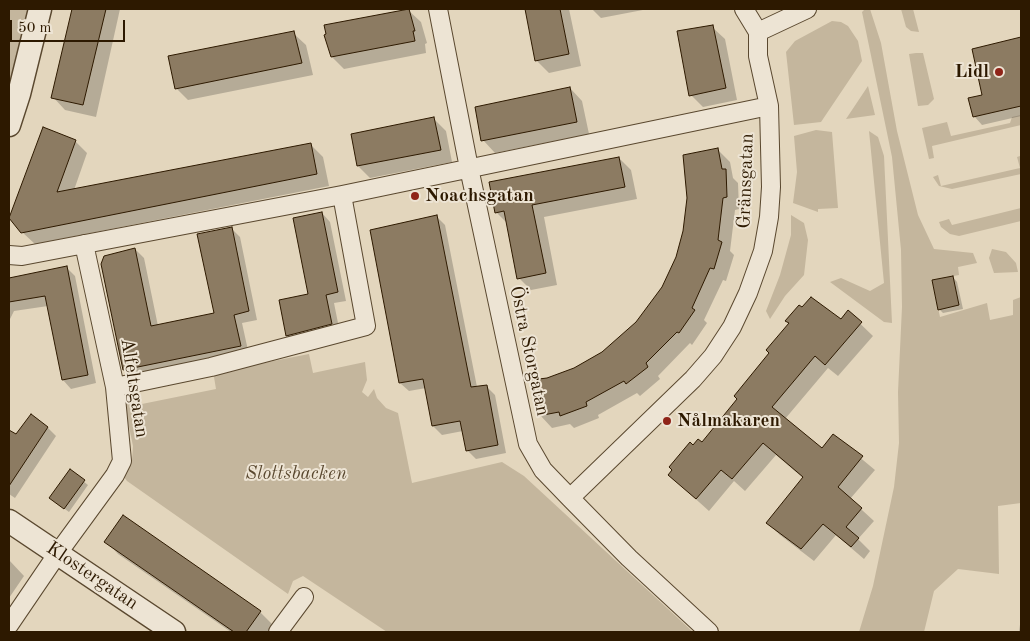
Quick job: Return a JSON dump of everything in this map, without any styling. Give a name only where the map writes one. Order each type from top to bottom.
[{"type":"street","points":[[9,125],[19,94],[40,9]]},
{"type":"street","name":"Östra Storgatan","points":[[438,9],[469,168],[528,444],[543,470],[629,558],[709,632]]},
{"type":"street","points":[[744,9],[758,32],[807,9]]},
{"type":"street","name":"Gränsgatan","points":[[570,498],[693,379],[732,327],[748,292],[763,251],[769,217],[769,106],[758,56],[758,32]]},
{"type":"street","points":[[9,255],[22,256],[342,195],[769,106]]},
{"type":"street","points":[[115,387],[211,366],[366,326],[342,195]]},
{"type":"street","name":"Alfeltsgatan","points":[[9,625],[58,553],[115,475],[122,461],[115,387],[84,244]]},
{"type":"street","name":"Klostergatan","points":[[9,521],[174,632]]},
{"type":"street","points":[[278,632],[304,597]]},
{"type":"green space","points":[[9,9],[28,9],[9,88]]},
{"type":"green space","points":[[865,9],[870,9],[881,43],[897,131],[918,215],[934,249],[973,253],[977,263],[958,267],[959,275],[932,280],[940,317],[987,303],[990,320],[1013,315],[1013,300],[1021,297],[1021,503],[998,506],[999,574],[958,569],[934,591],[924,632],[859,632],[873,586],[894,487],[899,443],[898,392],[902,307],[901,250],[892,157],[862,12]]},
{"type":"green space","points":[[901,9],[913,9],[919,32],[911,31],[906,27]]},
{"type":"green space","points":[[832,21],[841,22],[848,26],[858,41],[862,61],[821,122],[794,125],[786,52],[795,41]]},
{"type":"green space","points":[[923,53],[934,99],[928,105],[918,106],[909,54]]},
{"type":"green space","points":[[868,86],[875,115],[846,119]]},
{"type":"green space","points":[[1021,115],[1021,125],[932,146],[934,158],[929,159],[922,128],[947,122],[951,136],[1010,123],[1012,117]]},
{"type":"green space","points":[[816,130],[832,132],[838,208],[818,209],[818,212],[793,203],[797,172],[794,136]]},
{"type":"green space","points":[[869,131],[878,137],[884,156],[892,323],[884,322],[830,282],[841,278],[870,291],[884,283]]},
{"type":"green space","points":[[1020,156],[1021,174],[952,189],[939,186],[933,177],[938,175],[941,186],[1020,168],[1017,157]]},
{"type":"green space","points":[[1021,208],[1021,221],[959,236],[950,234],[941,227],[939,222],[949,219],[952,225]]},
{"type":"green space","points":[[791,215],[804,223],[808,240],[804,275],[785,296],[770,319],[766,311],[780,275],[791,235]]},
{"type":"green space","points":[[992,249],[1006,252],[1016,263],[1018,272],[994,273],[989,258]]},
{"type":"green space","name":"Slottsbacken","points":[[309,354],[313,373],[365,362],[367,380],[362,392],[368,397],[374,389],[377,398],[386,408],[398,413],[412,483],[502,462],[524,476],[693,632],[387,632],[303,576],[293,581],[288,594],[127,481],[124,477],[132,460],[133,446],[124,403],[127,394],[134,389],[137,405],[216,389],[214,377],[217,372]]},
{"type":"building","points":[[72,9],[106,9],[83,105],[51,98]]},
{"type":"building","points":[[409,9],[415,31],[413,31],[415,41],[331,57],[324,35],[326,34],[324,25]]},
{"type":"building","points":[[525,9],[560,9],[569,54],[535,61]]},
{"type":"building","points":[[713,25],[726,88],[689,96],[677,31]]},
{"type":"building","points":[[294,31],[302,63],[175,89],[168,56]]},
{"type":"building","name":"Lidl","points":[[1021,37],[1021,106],[973,117],[968,98],[982,95],[972,49]]},
{"type":"building","points":[[570,87],[577,122],[481,141],[475,107]]},
{"type":"building","points":[[434,117],[441,150],[357,166],[351,134]]},
{"type":"building","points":[[43,127],[76,140],[57,192],[311,143],[317,174],[21,233],[9,218]]},
{"type":"building","points":[[718,148],[722,169],[726,169],[727,197],[723,198],[718,240],[722,242],[714,269],[710,268],[692,308],[695,310],[679,333],[677,332],[646,363],[648,367],[626,384],[624,381],[586,402],[587,406],[560,416],[559,412],[538,416],[531,380],[547,378],[574,368],[602,352],[636,322],[662,287],[676,257],[683,231],[687,198],[683,155]]},
{"type":"building","points":[[619,157],[625,187],[532,205],[546,273],[517,279],[504,211],[495,213],[489,182]]},
{"type":"building","points":[[322,212],[338,292],[326,295],[332,324],[286,336],[279,300],[308,294],[293,218]]},
{"type":"building","points":[[437,215],[471,387],[487,385],[498,445],[466,451],[460,421],[432,426],[423,379],[399,383],[370,230]]},
{"type":"building","points":[[232,227],[249,311],[234,315],[241,346],[123,370],[101,264],[104,256],[135,248],[151,326],[214,313],[197,234]]},
{"type":"building","points":[[67,266],[88,375],[62,380],[45,296],[9,302],[9,278]]},
{"type":"building","points":[[953,276],[959,305],[938,310],[932,280]]},
{"type":"building","points":[[811,297],[841,319],[848,310],[862,322],[825,365],[815,356],[772,407],[822,448],[833,434],[863,456],[838,487],[862,508],[846,527],[859,538],[851,547],[823,524],[801,549],[766,523],[803,477],[763,443],[732,479],[721,470],[696,499],[668,475],[672,470],[669,467],[690,442],[693,445],[698,439],[702,442],[737,399],[734,396],[769,353],[766,350],[789,323],[785,321],[799,305],[802,307]]},
{"type":"building","points":[[31,414],[48,427],[9,486],[9,430],[16,434]]},
{"type":"building","points":[[70,469],[85,480],[64,509],[49,498]]},
{"type":"building","points":[[123,515],[261,611],[246,632],[234,632],[104,542]]},
{"type":"place","name":"Lidl","points":[[999,72]]},
{"type":"place","name":"Noachsgatan","points":[[415,196]]},
{"type":"place","name":"Nålmakaren","points":[[667,421]]}]
